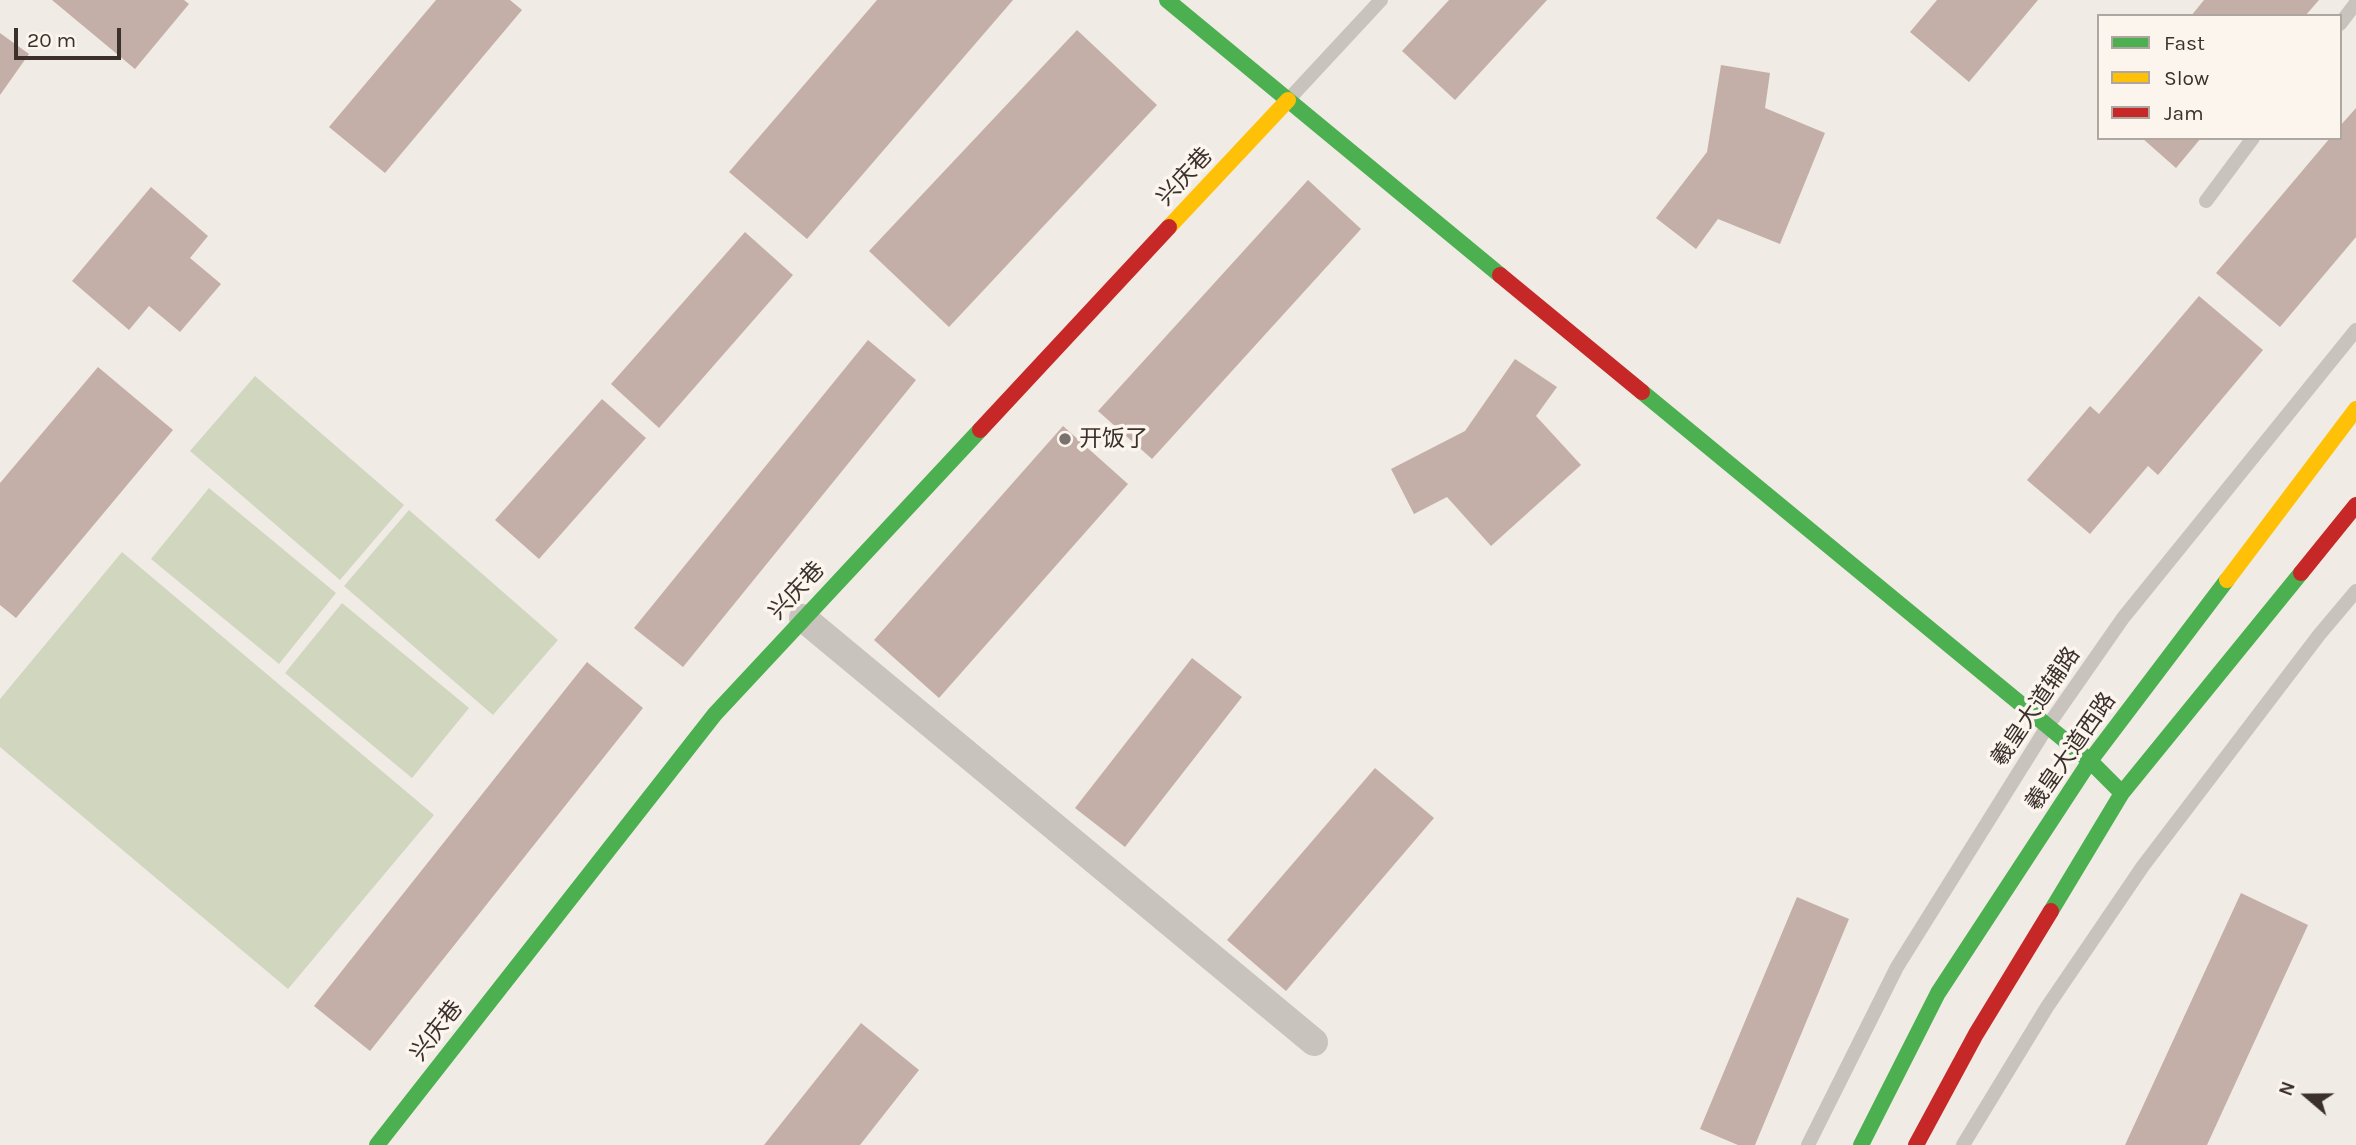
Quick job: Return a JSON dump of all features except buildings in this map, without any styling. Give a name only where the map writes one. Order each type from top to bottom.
[{"type":"main road","points":[[1167,0],[2090,761],[2122,793]]},
{"type":"main road","name":"兴庆巷","points":[[377,1145],[715,714],[1288,100]]},
{"type":"main road","name":"羲皇大道西路","points":[[1861,1145],[1938,993],[2090,761],[2356,409]]},
{"type":"main road","points":[[1916,1145],[1976,1034],[2122,793],[2356,505]]},
{"type":"street","points":[[803,618],[1314,1042]]},
{"type":"lane","points":[[1288,100],[1381,0]]},
{"type":"lane","points":[[2342,21],[2356,3]]},
{"type":"lane","points":[[2206,201],[2252,140]]},
{"type":"lane","name":"羲皇大道辅路","points":[[1808,1145],[1897,967],[2047,727],[2123,618],[2356,330]]},
{"type":"lane","points":[[1963,1145],[2047,1007],[2143,866],[2319,635],[2356,591]]},
{"type":"green space","points":[[255,376],[404,505],[340,580],[190,451]]},
{"type":"green space","points":[[209,488],[336,593],[279,664],[151,559]]},
{"type":"green space","points":[[409,510],[558,640],[493,715],[344,586]]},
{"type":"green space","points":[[122,552],[434,815],[288,989],[0,747],[0,699]]},
{"type":"green space","points":[[342,603],[469,708],[412,778],[285,673]]},
{"type":"traffic: fast","points":[[1167,0],[1500,275]]},
{"type":"traffic: fast","points":[[1642,392],[2090,761],[2122,793]]},
{"type":"traffic: fast","points":[[377,1145],[715,714],[980,430]]},
{"type":"traffic: fast","points":[[2051,911],[2122,793],[2301,573]]},
{"type":"traffic: fast","points":[[1861,1145],[1938,993],[2090,761],[2227,580]]},
{"type":"traffic: slow","points":[[1169,227],[1288,100]]},
{"type":"traffic: slow","points":[[2227,580],[2356,409]]},
{"type":"traffic: jam","points":[[980,430],[1169,227]]},
{"type":"traffic: jam","points":[[1500,275],[1642,392]]},
{"type":"traffic: jam","points":[[2301,573],[2356,505]]},
{"type":"traffic: jam","points":[[1916,1145],[1976,1034],[2051,911]]},
{"type":"place","name":"开饭了","points":[[1065,439]]}]
